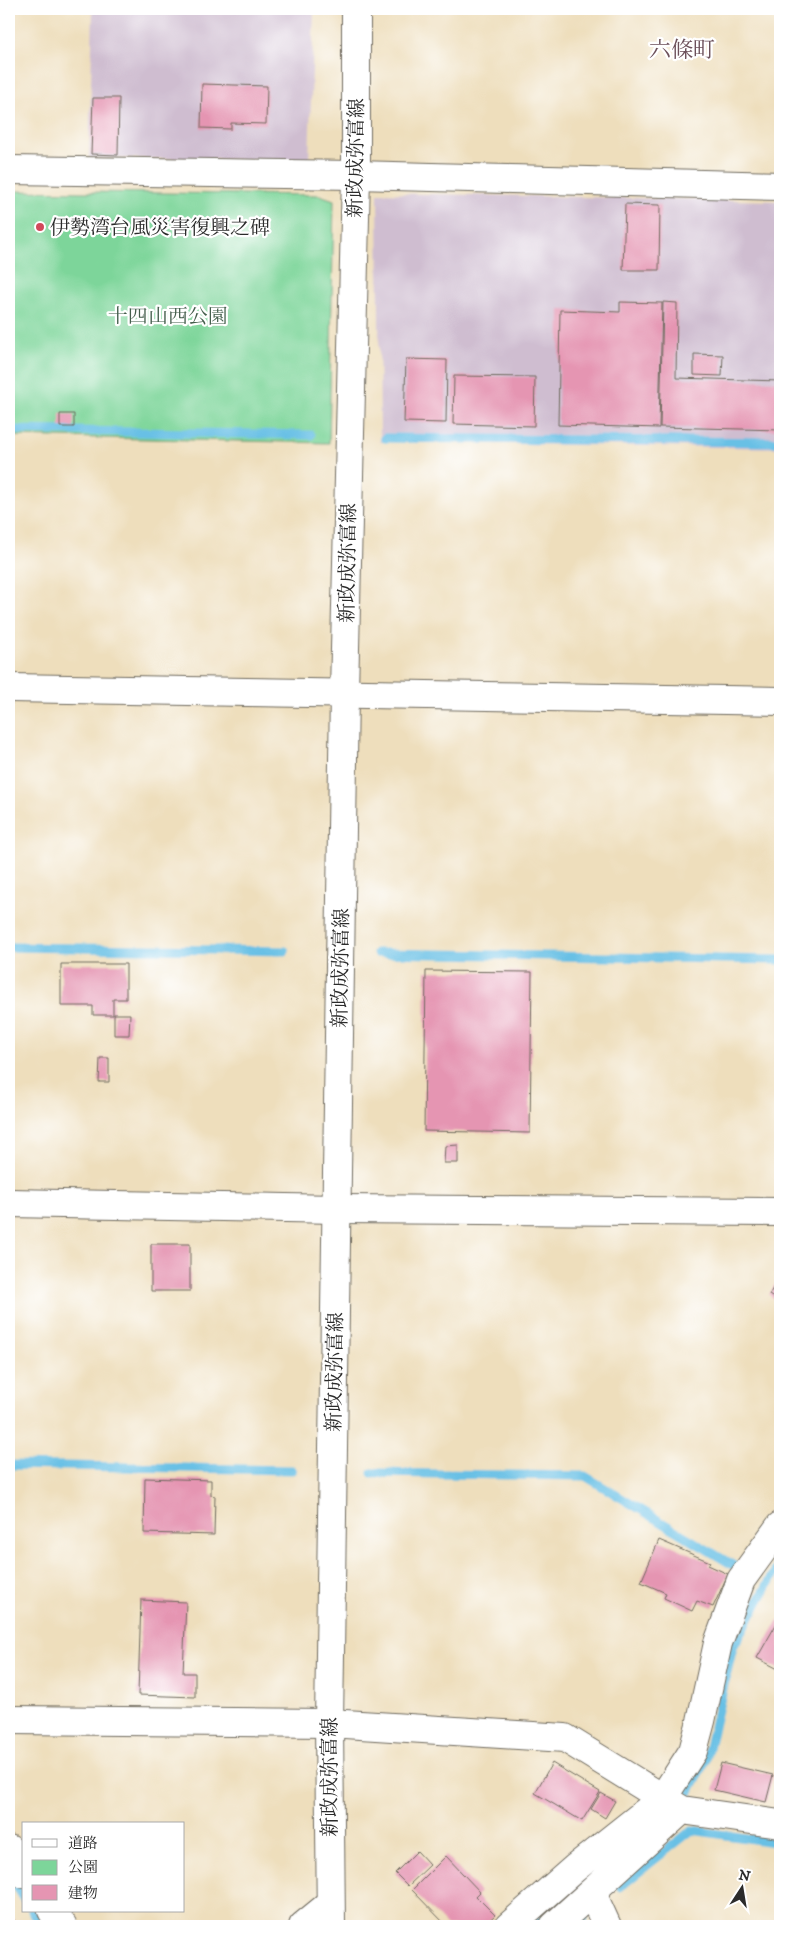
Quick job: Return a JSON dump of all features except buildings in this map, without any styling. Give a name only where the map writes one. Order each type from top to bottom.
[{"type":"street","name":"新政成弥富線","points":[[330,1915],[329,1723],[344,692],[356,175],[356,9]]},
{"type":"street","points":[[9,170],[356,175],[780,186]]},
{"type":"street","points":[[9,688],[780,700]]},
{"type":"street","points":[[9,1203],[337,1209],[780,1212]]},
{"type":"street","points":[[554,1926],[592,1893],[672,1805],[693,1751],[718,1643],[741,1580],[780,1526]]},
{"type":"street","points":[[9,1720],[329,1723],[565,1738],[672,1805],[780,1824]]},
{"type":"street","points":[[509,1926],[575,1868],[672,1805]]},
{"type":"street","points":[[9,1849],[22,1871]]},
{"type":"street","points":[[592,1893],[607,1926]]},
{"type":"street","points":[[53,1912],[63,1926]]},
{"type":"street","points":[[303,1926],[330,1915]]},
{"type":"shaded area","points":[[93,9],[314,9],[309,160],[89,158]]},
{"type":"shaded area","points":[[378,193],[780,201],[780,448],[380,442]]},
{"type":"green space","name":"十四山西公園","points":[[9,191],[320,195],[334,200],[329,443],[9,436]]},
{"type":"waterway","points":[[9,430],[311,435]]},
{"type":"waterway","points":[[385,438],[780,442]]},
{"type":"waterway","points":[[9,947],[285,951]]},
{"type":"waterway","points":[[377,953],[780,960]]},
{"type":"waterway","points":[[9,1465],[292,1470]]},
{"type":"waterway","points":[[372,1473],[585,1476],[736,1567]]},
{"type":"waterway","points":[[690,1791],[706,1760],[733,1647],[780,1563]]},
{"type":"waterway","points":[[620,1887],[692,1830],[780,1843]]},
{"type":"waterway","points":[[9,1874],[22,1895]]},
{"type":"waterway","points":[[33,1912],[42,1926]]},
{"type":"waterway","points":[[535,1926],[549,1914]]},
{"type":"waterway","points":[[575,1926],[584,1918]]},
{"type":"place","name":"伊勢湾台風災害復興之碑","points":[[40,227]]},
{"type":"district","name":"六條町","points":[[682,49]]}]
